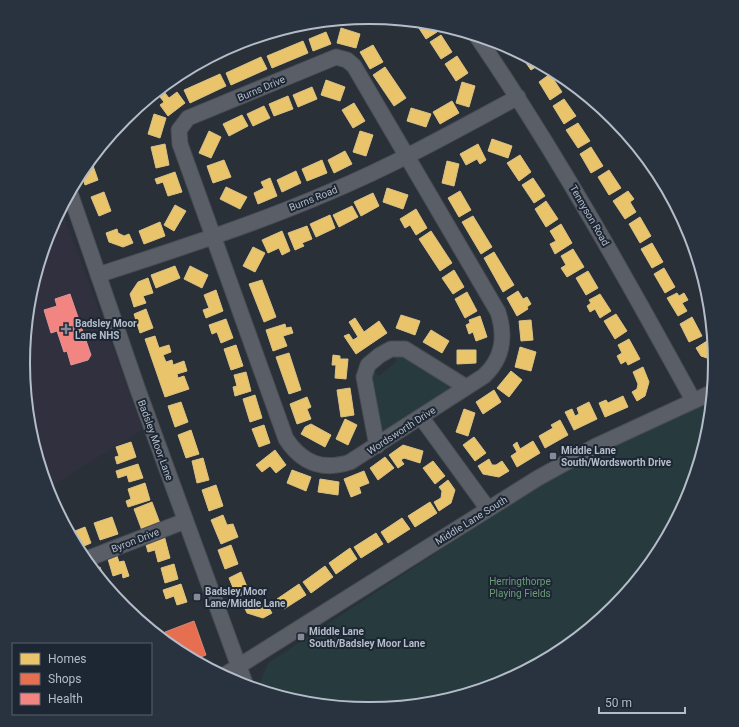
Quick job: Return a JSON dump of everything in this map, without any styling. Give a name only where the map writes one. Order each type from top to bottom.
[{"type":"street","name":"Tennyson Road","points":[[481,43],[518,97],[608,246],[693,400]]},
{"type":"street","name":"Burns Drive","points":[[212,237],[180,144],[179,130],[182,124],[188,118],[330,59],[342,58],[354,66],[407,156]]},
{"type":"street","name":"Burns Road","points":[[98,275],[212,237],[332,191],[407,156],[518,97]]},
{"type":"street","name":"Wordsworth Drive","points":[[212,237],[280,427],[292,448],[308,461],[317,465],[328,466],[350,462],[484,376],[496,363],[502,348],[502,324],[498,312],[407,156]]},
{"type":"street","name":"Badsley Moor Lane","points":[[72,199],[185,521],[243,678]]},
{"type":"street","points":[[377,446],[364,378],[368,365],[391,348],[405,349],[466,387]]},
{"type":"street","name":"Middle Lane South","points":[[229,672],[488,508],[538,478],[596,446],[707,394]]},
{"type":"street","points":[[421,417],[488,508]]},
{"type":"street","name":"Byron Drive","points":[[91,557],[185,521]]},
{"type":"shaded area","name":"Badsley Moor Lane NHS","points":[[64,216],[143,429],[53,485],[48,473],[37,430],[33,408],[30,364],[33,319],[37,297],[48,254]]},
{"type":"green space","points":[[398,353],[451,384],[451,388],[388,430],[381,429],[370,381],[373,370],[379,376],[397,361],[393,356]]},
{"type":"green space","name":"Herringthorpe Playing Fields","points":[[707,402],[702,430],[691,473],[674,514],[664,533],[639,570],[610,604],[558,646],[520,668],[479,685],[414,700],[370,703],[325,700],[260,685],[268,663],[515,501],[604,450]]},
{"type":"building: Homes","points":[[341,28],[360,34],[356,48],[337,43]]},
{"type":"building: Homes","points":[[419,28],[437,31],[426,39]]},
{"type":"building: Homes","points":[[326,32],[331,44],[313,51],[309,39]]},
{"type":"building: Homes","points":[[441,35],[452,52],[441,59],[430,42]]},
{"type":"building: Homes","points":[[303,41],[308,53],[272,68],[267,56]]},
{"type":"building: Homes","points":[[373,45],[383,62],[370,69],[360,52]]},
{"type":"building: Homes","points":[[457,56],[468,73],[456,81],[445,64]]},
{"type":"building: Homes","points":[[261,57],[267,69],[231,85],[226,73]]},
{"type":"building: Homes","points":[[525,62],[535,67],[531,70]]},
{"type":"building: Homes","points":[[385,67],[406,98],[394,106],[373,75]]},
{"type":"building: Homes","points":[[220,74],[226,86],[190,103],[184,90]]},
{"type":"building: Homes","points":[[549,75],[552,77],[562,92],[550,100],[539,82]]},
{"type":"building: Homes","points":[[326,80],[345,87],[340,101],[321,95]]},
{"type":"building: Homes","points":[[462,82],[475,86],[469,107],[456,103]]},
{"type":"building: Homes","points":[[312,87],[317,99],[298,107],[293,95]]},
{"type":"building: Homes","points":[[177,92],[185,103],[168,116],[160,105],[164,102],[160,97],[165,93],[169,98]]},
{"type":"building: Homes","points":[[288,96],[293,109],[274,116],[269,104]]},
{"type":"building: Homes","points":[[564,99],[576,116],[564,124],[553,106]]},
{"type":"building: Homes","points":[[452,101],[459,113],[440,124],[433,112]]},
{"type":"building: Homes","points":[[354,103],[365,121],[353,128],[342,110]]},
{"type":"building: Homes","points":[[264,106],[270,118],[253,126],[247,114]]},
{"type":"building: Homes","points":[[411,108],[431,114],[426,127],[407,121]]},
{"type":"building: Homes","points":[[154,114],[166,118],[160,138],[148,134]]},
{"type":"building: Homes","points":[[242,115],[248,126],[229,136],[223,124]]},
{"type":"building: Homes","points":[[578,123],[590,141],[578,148],[566,130]]},
{"type":"building: Homes","points":[[209,131],[221,137],[211,158],[199,153]]},
{"type":"building: Homes","points":[[360,131],[373,135],[366,156],[353,152]]},
{"type":"building: Homes","points":[[492,139],[512,146],[508,158],[488,151]]},
{"type":"building: Homes","points":[[165,144],[169,165],[156,168],[151,147]]},
{"type":"building: Homes","points":[[478,144],[486,160],[480,164],[477,159],[466,165],[460,154]]},
{"type":"building: Homes","points":[[591,147],[603,166],[591,173],[580,154]]},
{"type":"building: Homes","points":[[345,151],[352,164],[334,173],[328,160]]},
{"type":"building: Homes","points":[[520,155],[531,172],[519,181],[507,163]]},
{"type":"building: Homes","points":[[224,160],[231,177],[213,183],[207,166]]},
{"type":"building: Homes","points":[[322,160],[327,173],[307,181],[302,169]]},
{"type":"building: Homes","points":[[447,161],[459,164],[454,186],[442,183]]},
{"type":"building: Homes","points":[[93,166],[98,180],[85,185],[84,180]]},
{"type":"building: Homes","points":[[609,170],[621,188],[609,195],[598,177]]},
{"type":"building: Homes","points":[[296,171],[301,183],[282,192],[277,180]]},
{"type":"building: Homes","points":[[175,172],[182,192],[168,196],[163,182],[157,184],[155,179]]},
{"type":"building: Homes","points":[[270,178],[277,196],[258,204],[254,193],[264,188],[261,182]]},
{"type":"building: Homes","points":[[533,178],[545,196],[534,203],[522,185]]},
{"type":"building: Homes","points":[[226,187],[247,197],[240,209],[220,199]]},
{"type":"building: Homes","points":[[387,188],[408,195],[403,209],[383,202]]},
{"type":"building: Homes","points":[[460,191],[471,210],[459,217],[448,198]]},
{"type":"building: Homes","points":[[628,191],[634,199],[630,202],[636,212],[625,219],[613,201]]},
{"type":"building: Homes","points":[[104,192],[111,211],[99,216],[91,197]]},
{"type":"building: Homes","points":[[373,193],[379,206],[361,216],[354,202]]},
{"type":"building: Homes","points":[[546,201],[558,219],[546,227],[535,209]]},
{"type":"building: Homes","points":[[175,205],[186,211],[174,231],[164,225]]},
{"type":"building: Homes","points":[[352,206],[358,217],[339,227],[333,215]]},
{"type":"building: Homes","points":[[416,209],[427,228],[416,235],[410,225],[405,228],[400,219]]},
{"type":"building: Homes","points":[[330,215],[335,228],[316,237],[310,224]]},
{"type":"building: Homes","points":[[473,216],[492,247],[481,254],[462,222]]},
{"type":"building: Homes","points":[[640,217],[651,236],[640,243],[629,224]]},
{"type":"building: Homes","points":[[160,222],[165,236],[144,244],[139,231]]},
{"type":"building: Homes","points":[[561,224],[572,243],[555,254],[550,244],[556,241],[550,231]]},
{"type":"building: Homes","points":[[307,226],[312,239],[302,243],[304,246],[295,250],[288,233]]},
{"type":"building: Homes","points":[[117,229],[118,233],[124,236],[129,234],[133,243],[123,247],[109,242],[106,233]]},
{"type":"building: Homes","points":[[282,231],[290,251],[282,255],[279,248],[268,253],[262,240]]},
{"type":"building: Homes","points":[[431,231],[452,263],[440,271],[419,239]]},
{"type":"building: Homes","points":[[652,243],[663,262],[652,268],[641,249]]},
{"type":"building: Homes","points":[[253,247],[265,253],[255,272],[243,266]]},
{"type":"building: Homes","points":[[573,249],[584,267],[567,277],[561,268],[566,265],[561,256]]},
{"type":"building: Homes","points":[[494,252],[514,285],[503,292],[484,258]]},
{"type":"building: Homes","points":[[175,266],[180,278],[156,288],[151,275]]},
{"type":"building: Homes","points":[[190,266],[208,275],[202,288],[184,279]]},
{"type":"building: Homes","points":[[664,268],[675,287],[665,293],[654,274]]},
{"type":"building: Homes","points":[[454,270],[464,287],[453,294],[442,278]]},
{"type":"building: Homes","points":[[588,271],[598,288],[586,295],[576,278]]},
{"type":"building: Homes","points":[[148,278],[153,293],[143,296],[146,303],[134,307],[130,294],[138,282]]},
{"type":"building: Homes","points":[[262,280],[276,317],[264,322],[249,284]]},
{"type":"building: Homes","points":[[216,290],[223,311],[206,318],[203,310],[209,308],[204,295]]},
{"type":"building: Homes","points":[[518,291],[523,299],[527,297],[531,304],[527,307],[528,309],[517,316],[507,298]]},
{"type":"building: Homes","points":[[467,292],[477,311],[465,318],[455,299]]},
{"type":"building: Homes","points":[[677,293],[679,296],[684,293],[688,300],[682,303],[687,311],[678,316],[667,298]]},
{"type":"building: Homes","points":[[600,294],[611,311],[600,318],[595,309],[590,312],[587,306],[591,303],[589,300]]},
{"type":"building: Homes","points":[[146,309],[153,328],[140,333],[134,314]]},
{"type":"building: Homes","points":[[616,314],[627,331],[615,339],[604,321]]},
{"type":"building: Homes","points":[[401,315],[420,321],[415,335],[396,328]]},
{"type":"building: Homes","points":[[480,316],[487,337],[476,341],[473,332],[469,334],[466,325],[470,323],[469,320]]},
{"type":"building: Homes","points":[[692,317],[702,336],[689,342],[680,324]]},
{"type":"building: Homes","points":[[355,318],[364,332],[379,321],[387,333],[356,354],[344,336],[349,334],[353,340],[358,337],[349,322]]},
{"type":"building: Homes","points":[[226,319],[233,338],[221,343],[217,332],[212,334],[209,325]]},
{"type":"building: Homes","points":[[531,320],[533,340],[521,341],[519,321]]},
{"type":"building: Homes","points":[[285,324],[286,328],[291,327],[293,333],[283,336],[287,346],[273,351],[266,330]]},
{"type":"building: Homes","points":[[431,330],[449,341],[442,353],[423,342]]},
{"type":"building: Homes","points":[[155,336],[159,348],[169,345],[171,352],[163,355],[166,362],[172,360],[173,365],[184,361],[187,371],[177,374],[178,378],[184,376],[189,389],[165,397],[145,339]]},
{"type":"building: Homes","points":[[629,339],[640,359],[628,365],[626,361],[621,364],[617,356],[622,353],[618,345]]},
{"type":"building: Homes","points":[[707,341],[709,359],[701,356],[696,348]]},
{"type":"building: Homes","points":[[236,345],[243,366],[231,370],[224,349]]},
{"type":"building: Homes","points":[[520,347],[536,352],[531,371],[515,367]]},
{"type":"building: Homes","points":[[457,350],[476,350],[476,363],[457,364]]},
{"type":"building: Homes","points":[[289,353],[301,390],[289,394],[276,357]]},
{"type":"building: Homes","points":[[333,355],[340,356],[340,359],[348,359],[346,379],[335,378],[336,365],[332,365]]},
{"type":"building: Homes","points":[[643,367],[649,382],[645,396],[637,401],[632,392],[637,389],[638,384],[633,372]]},
{"type":"building: Homes","points":[[511,371],[522,380],[509,397],[497,388]]},
{"type":"building: Homes","points":[[246,372],[251,391],[235,396],[233,387],[237,386],[234,375]]},
{"type":"building: Homes","points":[[350,388],[354,415],[341,417],[337,390]]},
{"type":"building: Homes","points":[[494,390],[501,402],[483,414],[476,402]]},
{"type":"building: Homes","points":[[255,395],[262,418],[250,422],[243,399]]},
{"type":"building: Homes","points":[[623,396],[628,407],[605,417],[599,403],[606,400],[608,403]]},
{"type":"building: Homes","points":[[307,397],[311,407],[307,409],[311,419],[297,424],[290,404]]},
{"type":"building: Homes","points":[[181,402],[188,422],[175,427],[168,406]]},
{"type":"building: Homes","points":[[589,402],[597,419],[574,430],[565,412],[572,409],[575,416],[579,414],[577,408]]},
{"type":"building: Homes","points":[[464,409],[475,413],[468,436],[456,432]]},
{"type":"building: Homes","points":[[345,419],[357,425],[348,445],[336,439]]},
{"type":"building: Homes","points":[[560,420],[568,435],[545,448],[539,436],[553,428],[551,425]]},
{"type":"building: Homes","points":[[311,424],[331,435],[325,447],[301,434],[305,427]]},
{"type":"building: Homes","points":[[264,425],[270,443],[259,447],[252,429]]},
{"type":"building: Homes","points":[[191,430],[199,454],[186,458],[178,435]]},
{"type":"building: Homes","points":[[474,437],[486,453],[475,461],[463,445]]},
{"type":"building: Homes","points":[[533,441],[540,453],[517,467],[511,456],[517,452],[513,445],[517,442],[520,449]]},
{"type":"building: Homes","points":[[131,442],[136,457],[117,464],[115,457],[119,456],[116,447]]},
{"type":"building: Homes","points":[[403,445],[423,451],[420,463],[404,458],[401,460],[404,464],[398,468],[389,455]]},
{"type":"building: Homes","points":[[275,450],[286,465],[276,473],[270,466],[262,472],[256,465]]},
{"type":"building: Homes","points":[[385,457],[394,468],[378,480],[370,468]]},
{"type":"building: Homes","points":[[203,458],[209,480],[197,483],[192,461]]},
{"type":"building: Homes","points":[[489,459],[492,465],[496,465],[502,461],[509,471],[499,477],[483,474],[478,466]]},
{"type":"building: Homes","points":[[433,461],[445,476],[435,484],[423,468]]},
{"type":"building: Homes","points":[[138,464],[143,478],[129,482],[127,475],[118,478],[116,471]]},
{"type":"building: Homes","points":[[292,470],[311,477],[306,491],[287,483]]},
{"type":"building: Homes","points":[[364,471],[369,483],[359,487],[361,493],[351,497],[344,479]]},
{"type":"building: Homes","points":[[320,479],[339,482],[338,495],[318,492]]},
{"type":"building: Homes","points":[[448,480],[455,490],[451,503],[439,511],[434,502],[441,498],[442,491],[439,487]]},
{"type":"building: Homes","points":[[145,483],[150,500],[128,507],[126,501],[131,499],[128,489]]},
{"type":"building: Homes","points":[[216,485],[223,506],[209,511],[202,490]]},
{"type":"building: Homes","points":[[152,502],[161,526],[143,533],[134,509]]},
{"type":"building: Homes","points":[[430,502],[437,513],[415,527],[408,516]]},
{"type":"building: Homes","points":[[223,515],[227,525],[233,524],[238,537],[221,544],[211,520]]},
{"type":"building: Homes","points":[[112,517],[118,534],[100,540],[94,523]]},
{"type":"building: Homes","points":[[402,518],[410,529],[388,543],[381,532]]},
{"type":"building: Homes","points":[[85,527],[91,543],[83,546],[74,531]]},
{"type":"building: Homes","points":[[376,533],[383,544],[361,558],[354,547]]},
{"type":"building: Homes","points":[[164,535],[170,558],[158,562],[155,550],[148,552],[145,541]]},
{"type":"building: Homes","points":[[231,545],[238,564],[225,569],[218,550]]},
{"type":"building: Homes","points":[[350,548],[357,559],[336,574],[329,563]]},
{"type":"building: Homes","points":[[117,556],[119,562],[124,561],[129,576],[123,578],[122,573],[113,576],[108,559]]},
{"type":"building: Homes","points":[[174,564],[178,579],[165,583],[161,568]]},
{"type":"building: Homes","points":[[325,566],[333,577],[311,593],[303,582]]},
{"type":"building: Homes","points":[[241,572],[249,592],[237,597],[229,578]]},
{"type":"building: Homes","points":[[181,584],[187,602],[177,605],[174,596],[166,599],[163,590]]},
{"type":"building: Homes","points":[[299,584],[306,595],[284,609],[277,599]]},
{"type":"building: Homes","points":[[253,600],[255,605],[261,606],[266,603],[272,613],[263,618],[247,613],[243,604]]},
{"type":"building: Shops","points":[[194,621],[206,655],[199,658],[167,636],[165,632]]},
{"type":"building: Health","points":[[70,294],[91,355],[88,360],[71,365],[67,351],[64,352],[57,331],[51,333],[44,310],[57,306],[55,299]]},
{"type":"place","name":"Badsley Moor Lane NHS","points":[[66,329]]},
{"type":"place","name":"Middle Lane South/Wordsworth Drive","points":[[553,456]]},
{"type":"place","name":"Badsley Moor Lane/Middle Lane","points":[[197,597]]},
{"type":"place","name":"Middle Lane South/Badsley Moor Lane","points":[[301,637]]}]
